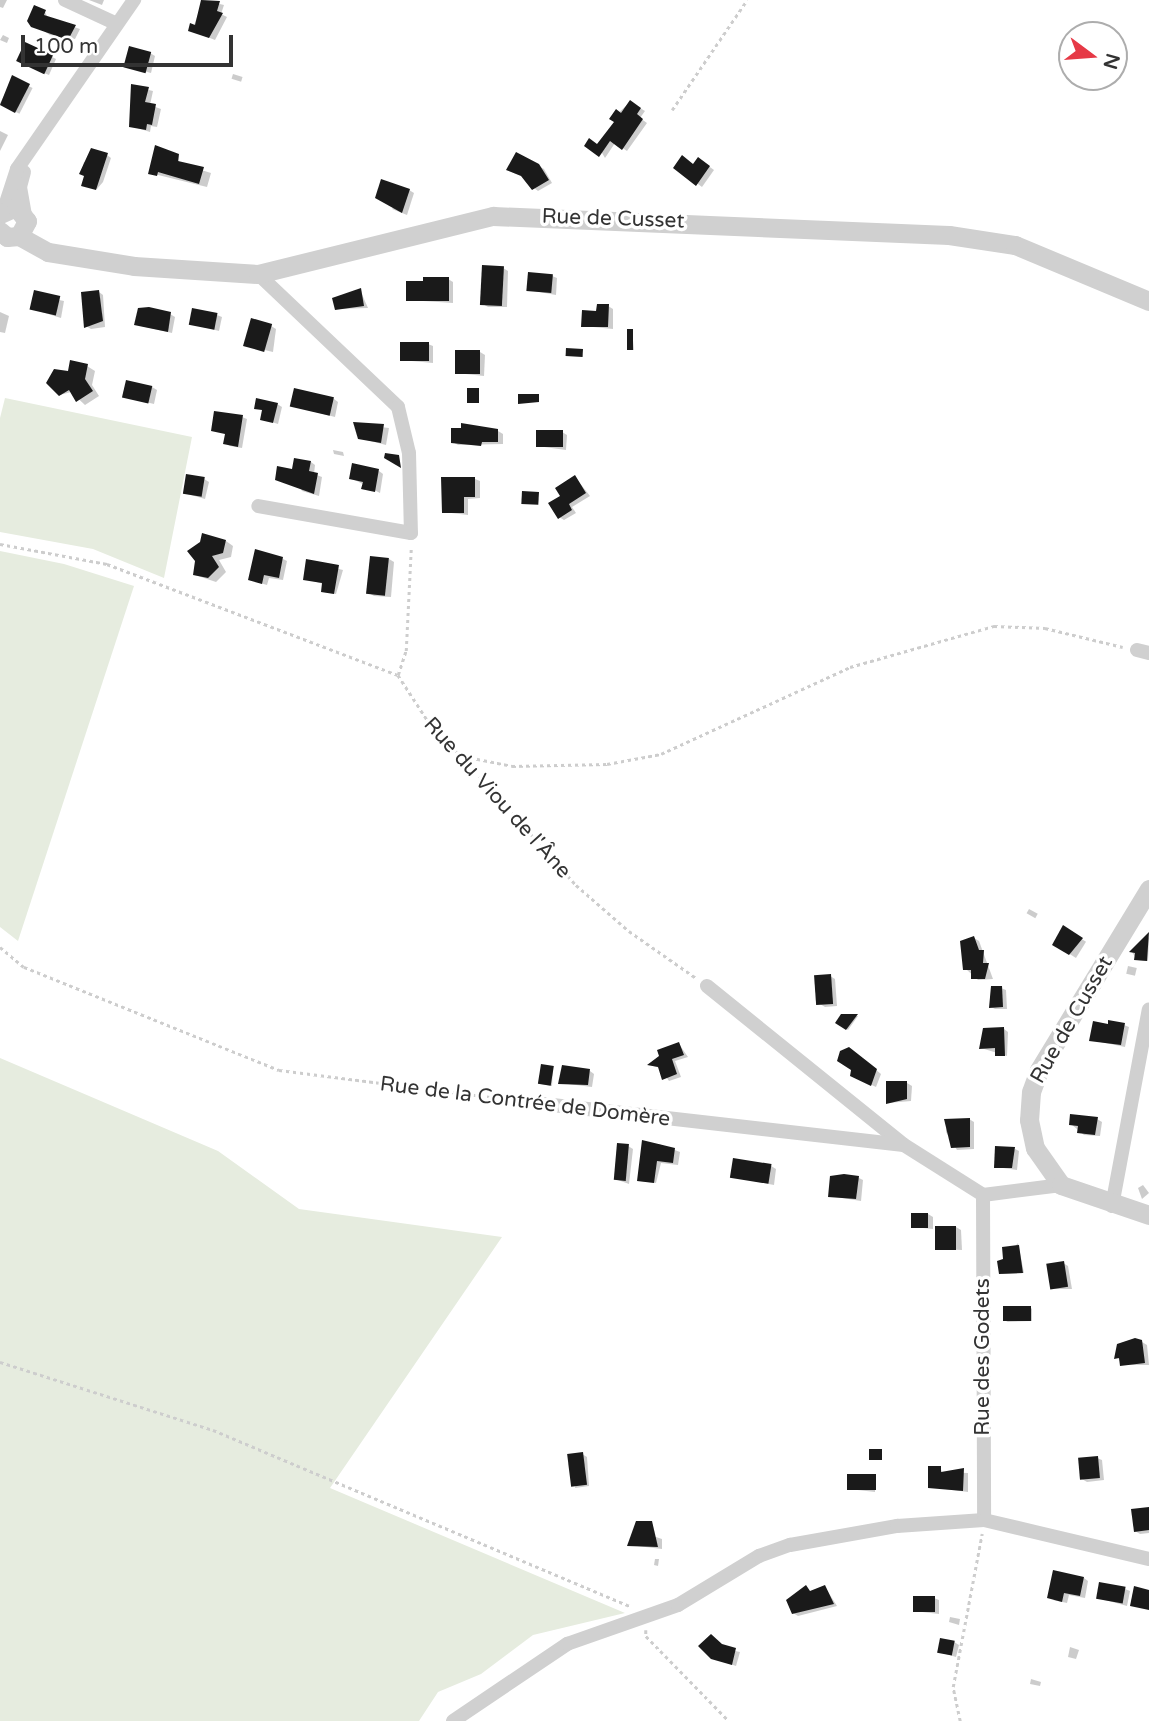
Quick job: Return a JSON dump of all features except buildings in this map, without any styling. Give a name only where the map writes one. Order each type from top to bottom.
[{"type":"street","points":[[65,0],[117,24]]},
{"type":"street","points":[[2,211],[10,185],[27,157],[134,0]]},
{"type":"street","points":[[18,226],[20,187],[27,157]]},
{"type":"street","name":"Rue de Cusset","points":[[2,211],[16,208],[18,226],[48,252],[193,272],[258,274],[493,216],[557,216],[949,235],[1015,245],[1149,301]]},
{"type":"street","points":[[258,274],[398,407],[409,453],[411,533],[258,506]]},
{"type":"street","name":"Rue de Cusset","points":[[1061,1185],[1035,1148],[1029,1120],[1031,1092],[1051,1046],[1149,889]]},
{"type":"street","points":[[707,986],[904,1145]]},
{"type":"street","points":[[1112,1206],[1149,1009]]},
{"type":"street","name":"Rue de la Contrée de Domère","points":[[535,1103],[904,1145],[982,1195]]},
{"type":"street","points":[[982,1195],[1061,1185],[1112,1206],[1149,1215]]},
{"type":"street","name":"Rue des Godets","points":[[982,1195],[984,1520]]},
{"type":"street","points":[[453,1721],[544,1656],[646,1614],[678,1605],[760,1556],[790,1545],[897,1526],[984,1520],[1149,1559]]},
{"type":"path","points":[[672,110],[747,0]]},
{"type":"path","points":[[0,544],[107,564],[398,675],[406,651],[411,533]]},
{"type":"path","points":[[461,755],[512,766],[607,764],[661,754],[850,667],[994,626],[1045,628],[1143,652]]},
{"type":"path","name":"Rue du Viou de l'Âne","points":[[398,675],[419,713],[461,755],[576,885],[629,931],[707,986]]},
{"type":"path","name":"Rue de la Contrée de Domère","points":[[0,947],[24,967],[279,1070],[535,1103]]},
{"type":"path","points":[[0,1362],[213,1430],[646,1614],[646,1636],[729,1721]]},
{"type":"path","points":[[960,1721],[953,1687],[984,1520]]},
{"type":"shaded area","points":[[5,398],[192,437],[164,578],[93,549],[0,532],[0,418]]},
{"type":"shaded area","points":[[0,551],[64,564],[134,586],[18,941],[0,927]]},
{"type":"shaded area","points":[[0,1058],[218,1151],[299,1209],[502,1237],[330,1488],[625,1613],[533,1635],[481,1674],[438,1692],[419,1721],[0,1721]]}]
